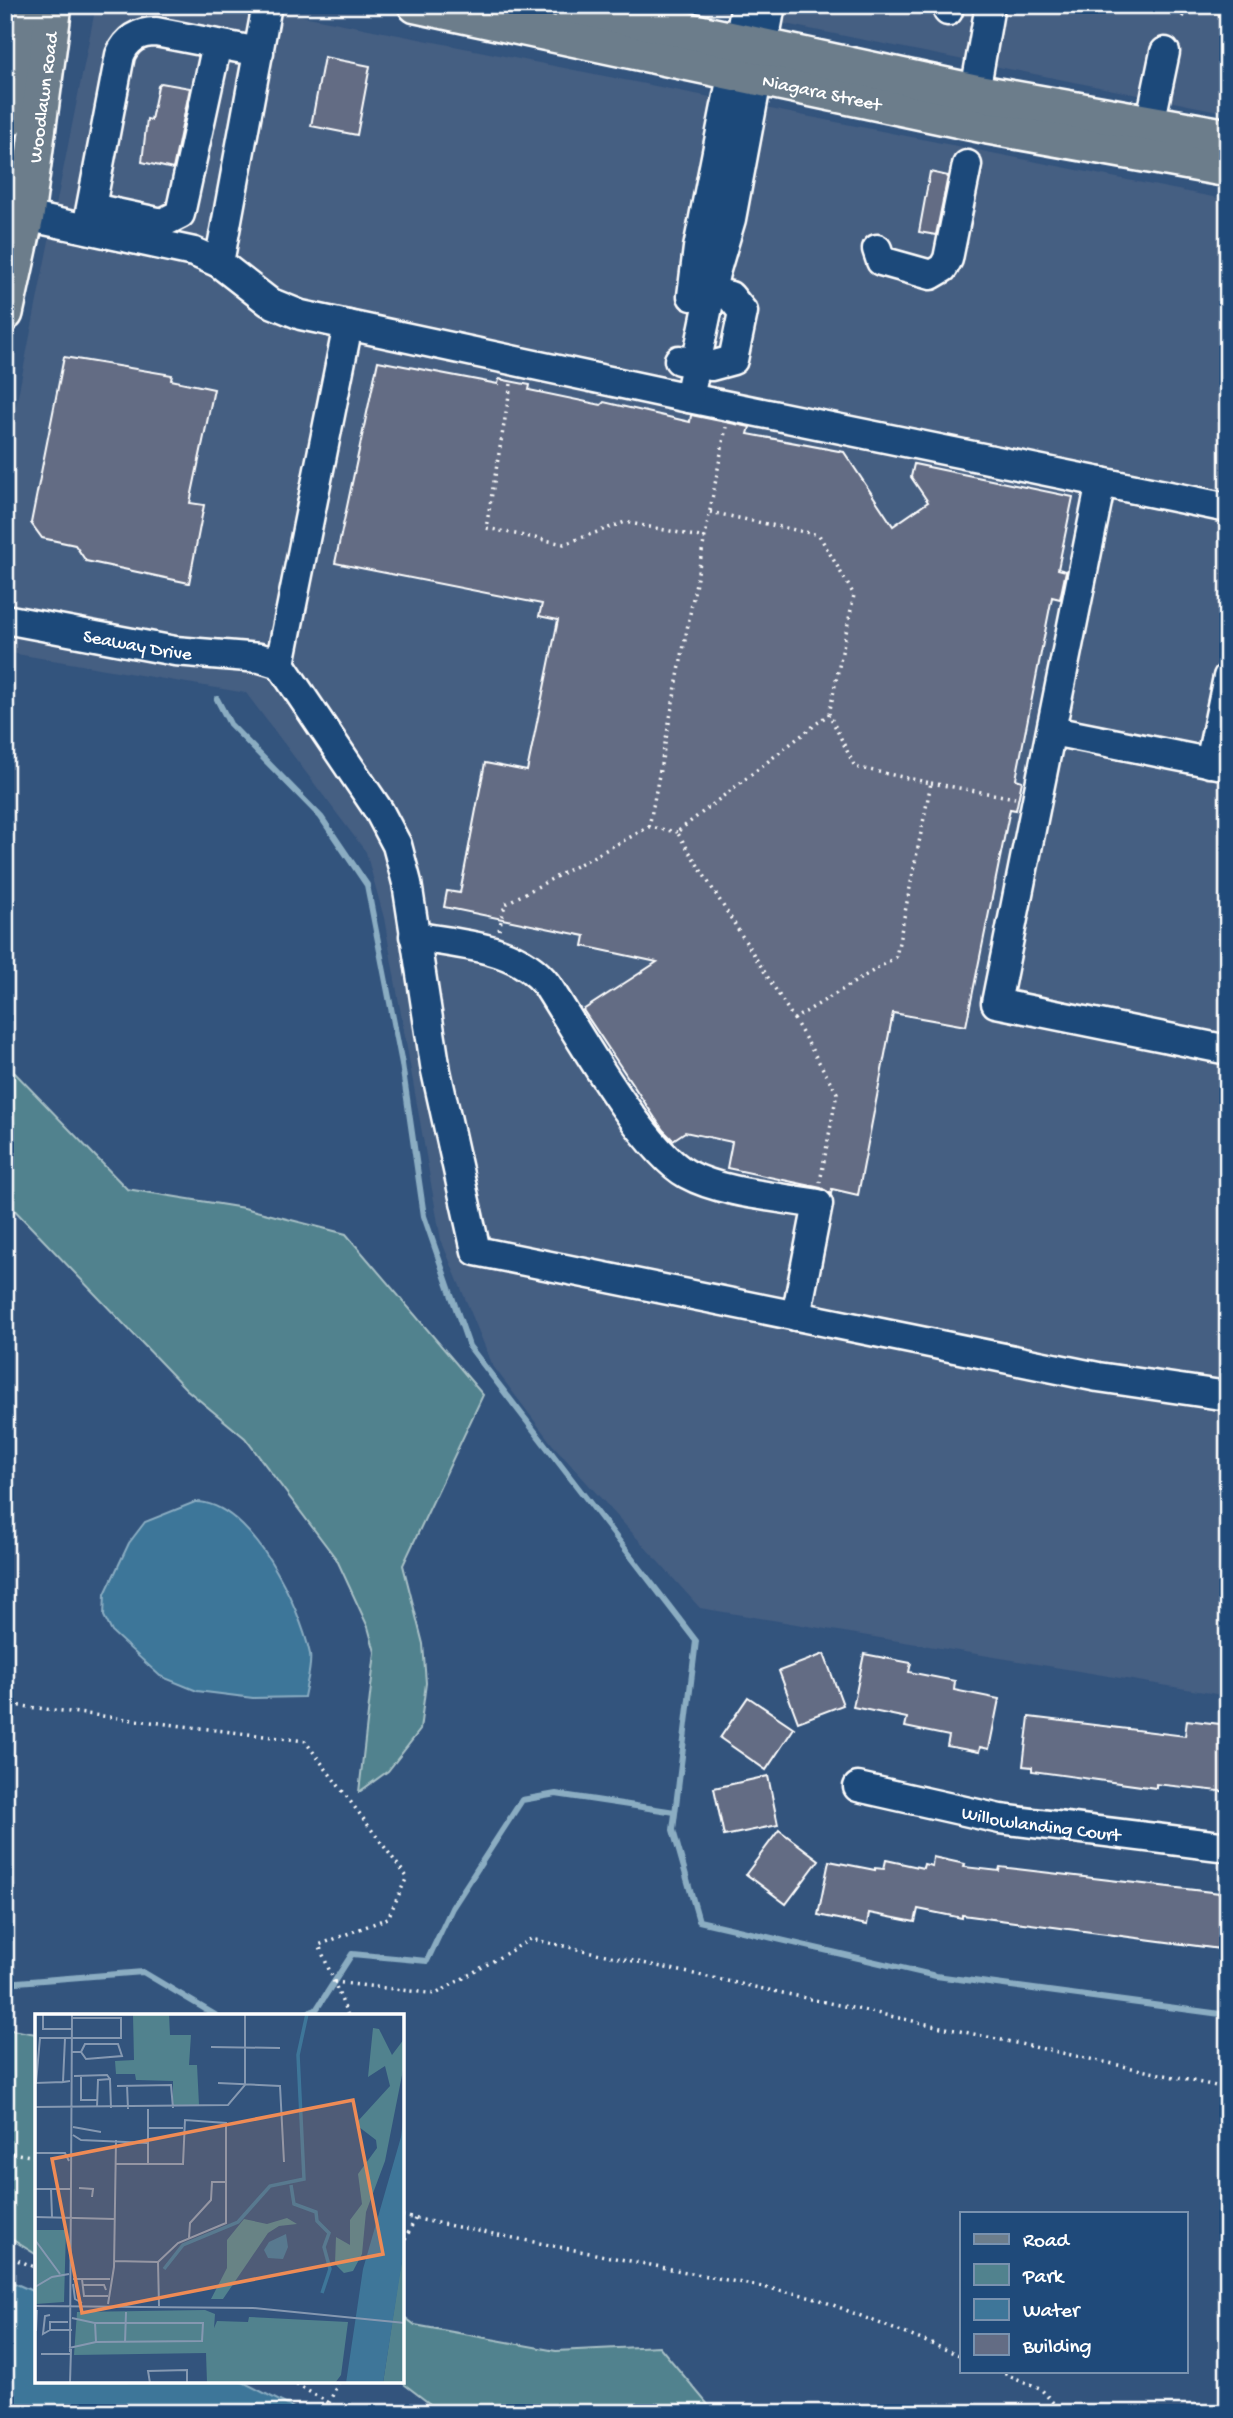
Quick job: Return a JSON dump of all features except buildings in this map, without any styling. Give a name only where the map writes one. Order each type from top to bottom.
[{"type":"main road","name":"Woodlawn Road","points":[[5,121],[24,5]]},
{"type":"main road","name":"Woodlawn Road","points":[[5,313],[26,216],[48,73],[54,5]]},
{"type":"main road","points":[[35,150],[74,5]]},
{"type":"main road","name":"Niagara Street","points":[[416,5],[748,60],[975,92],[1150,124],[1228,135]]},
{"type":"main road","name":"Niagara Street","points":[[569,5],[748,60],[988,127],[1228,169]]},
{"type":"street","points":[[219,263],[267,5]]},
{"type":"street","points":[[688,362],[731,219],[748,60],[746,5]]},
{"type":"street","points":[[681,397],[748,60],[771,5]]},
{"type":"street","points":[[975,92],[990,5]]},
{"type":"street","points":[[89,218],[120,55],[125,45],[136,36],[150,32],[259,52]]},
{"type":"street","points":[[26,216],[162,223],[180,214],[217,44]]},
{"type":"street","points":[[1150,124],[1165,51]]},
{"type":"street","points":[[877,249],[881,261],[931,275],[943,268],[948,259],[967,164]]},
{"type":"street","points":[[89,218],[184,248],[219,263],[269,302],[301,315],[729,407],[1228,508]]},
{"type":"street","points":[[348,325],[275,662],[367,793],[397,845],[407,883],[436,1071],[476,1251],[1098,1377],[1228,1396]]},
{"type":"street","points":[[1101,482],[996,1003],[1228,1050]]},
{"type":"street","name":"Seaway Drive","points":[[5,619],[175,651],[275,662]]},
{"type":"street","points":[[1052,731],[1219,764],[1228,677]]},
{"type":"street","points":[[414,936],[493,951],[518,959],[543,979],[654,1147],[672,1165],[710,1183],[818,1204],[796,1316]]},
{"type":"street","name":"Willowlanding Court","points":[[858,1787],[1000,1819],[1228,1847]]},
{"type":"path","points":[[1182,18],[1191,5]]},
{"type":"path","points":[[517,361],[486,528],[564,544],[625,522],[705,538]]},
{"type":"path","points":[[649,827],[729,407]]},
{"type":"path","points":[[710,512],[819,535],[854,595],[829,714],[855,767],[1037,802]]},
{"type":"path","points":[[677,832],[829,714]]},
{"type":"path","points":[[794,1019],[896,957],[932,783]]},
{"type":"path","points":[[493,951],[505,904],[649,827],[677,832],[837,1093],[818,1204]]},
{"type":"path","points":[[5,1704],[305,1741],[407,1877],[388,1918],[318,1945],[348,2014]]},
{"type":"path","points":[[334,1982],[436,1994],[531,1939],[1216,2086],[1228,2085]]},
{"type":"path","points":[[5,2152],[35,2157]]},
{"type":"path","points":[[404,2216],[813,2297],[960,2355]]},
{"type":"path","points":[[404,2242],[415,2219]]},
{"type":"path","points":[[5,2255],[35,2267]]},
{"type":"path","points":[[1000,2372],[1040,2388],[1062,2413]]},
{"type":"path","points":[[294,2383],[347,2413]]},
{"type":"path","points":[[329,2403],[338,2383]]},
{"type":"shaded area","points":[[96,5],[248,5],[1228,200],[1228,1696],[700,1608],[552,1444],[493,1366],[441,1240],[384,918],[366,852],[246,693],[5,652],[5,461]]},
{"type":"shaded area","points":[[690,5],[1228,5],[1228,113]]},
{"type":"green space","points":[[5,1068],[15,1073],[127,1189],[244,1208],[346,1234],[483,1395],[403,1565],[423,1644],[426,1683],[420,1730],[388,1771],[359,1792],[375,1652],[368,1627],[337,1560],[245,1438],[186,1389],[5,1200]]},
{"type":"green space","points":[[5,2029],[35,2034],[35,2254],[5,2235]]},
{"type":"green space","points":[[404,2317],[415,2325],[556,2351],[659,2346],[715,2413],[442,2413],[403,2383]]},
{"type":"water","points":[[195,1502],[216,1506],[235,1519],[253,1537],[284,1585],[296,1610],[310,1654],[310,1670],[304,1697],[253,1698],[197,1691],[160,1676],[112,1632],[104,1616],[105,1594],[129,1543],[145,1522]]},
{"type":"water","points":[[5,2279],[35,2292],[35,2383],[245,2383],[303,2413],[5,2413]]},
{"type":"waterway","points":[[217,699],[230,724],[321,817],[367,885],[402,1064],[424,1216],[469,1346],[696,1641],[673,1830],[699,1921],[936,1976],[1228,2015]]},
{"type":"waterway","points":[[305,2014],[316,2010],[352,1954],[427,1961],[452,1908],[522,1800],[556,1794],[675,1812]]},
{"type":"waterway","points":[[5,1983],[143,1972],[214,2014]]}]
